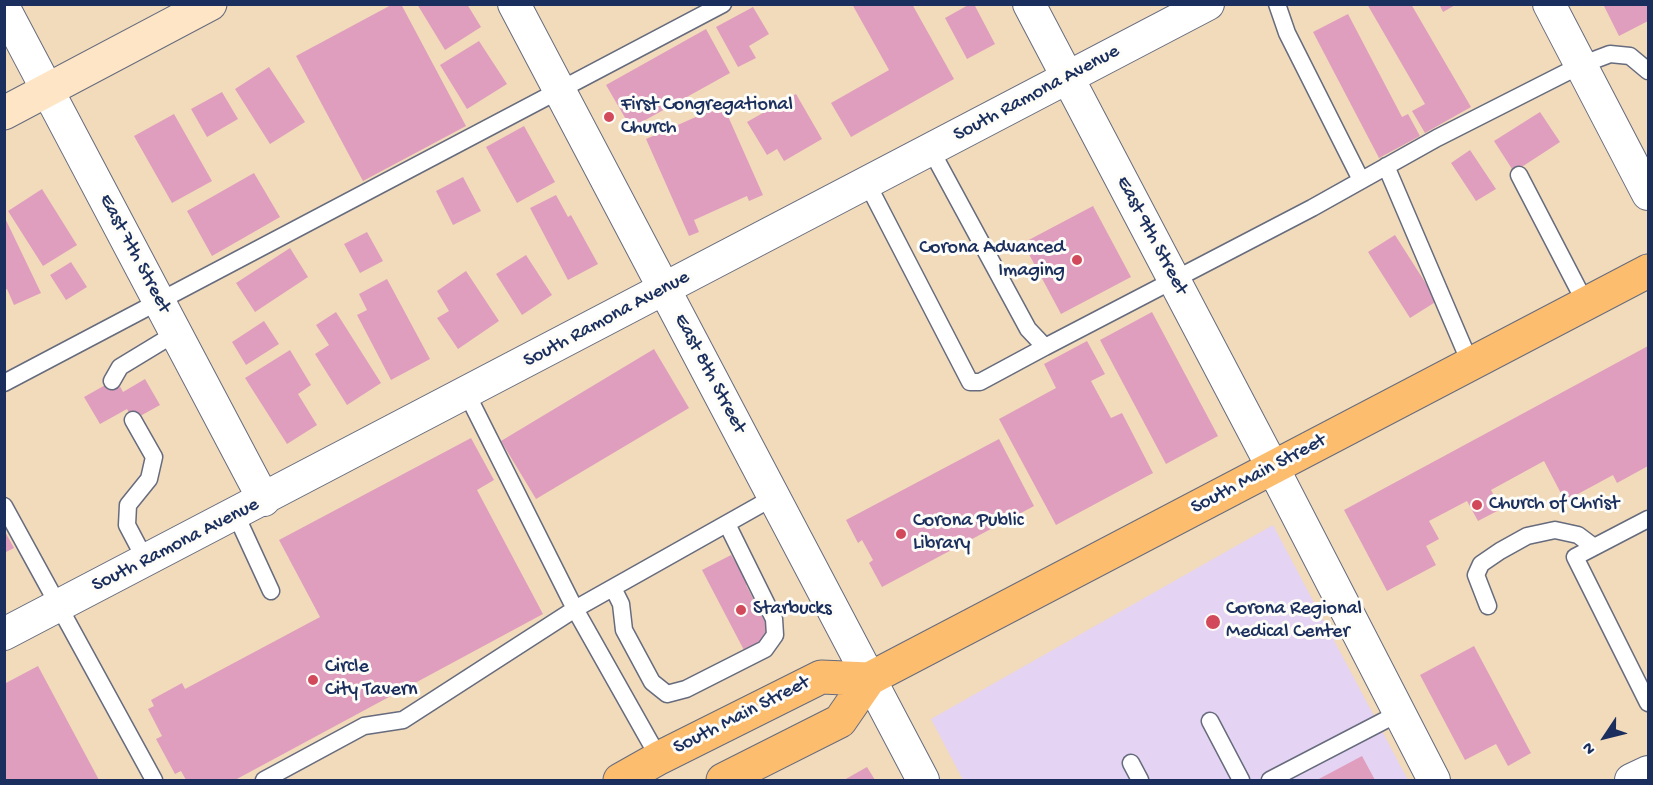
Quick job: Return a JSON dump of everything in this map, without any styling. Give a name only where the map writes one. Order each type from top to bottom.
[{"type":"main road","name":"South Main Street","points":[[723,780],[840,721],[869,679],[1648,271]]},
{"type":"main road","name":"South Main Street","points":[[620,780],[821,677],[869,679]]},
{"type":"street","points":[[4,113],[210,4]]},
{"type":"street","name":"East 8th Street","points":[[514,4],[923,780]]},
{"type":"street","name":"East 9th Street","points":[[1029,4],[1434,780]]},
{"type":"street","name":"South Ramona Avenue","points":[[4,634],[236,515],[1208,4]]},
{"type":"street","points":[[1549,4],[1648,194]]},
{"type":"street","name":"East 7th Street","points":[[4,8],[264,500]]},
{"type":"street","points":[[1631,780],[1648,771]]},
{"type":"lane","points":[[4,383],[723,4]]},
{"type":"lane","points":[[1277,4],[1287,33],[1361,180]]},
{"type":"lane","points":[[867,183],[970,382],[980,382],[1581,65],[1610,54],[1630,56],[1648,71]]},
{"type":"lane","points":[[931,150],[1028,329],[1045,347]]},
{"type":"lane","points":[[1386,166],[1471,364]]},
{"type":"lane","points":[[1519,175],[1586,304]]},
{"type":"lane","points":[[112,381],[120,367],[176,333]]},
{"type":"lane","points":[[467,394],[575,609],[659,758]]},
{"type":"lane","points":[[133,420],[154,457],[149,479],[128,505],[127,525],[146,561]]},
{"type":"lane","points":[[264,780],[364,726],[404,720],[575,609],[774,497]]},
{"type":"lane","points":[[4,506],[57,607],[154,780]]},
{"type":"lane","points":[[236,515],[271,591]]},
{"type":"lane","points":[[1648,519],[1575,557],[1648,703]]},
{"type":"lane","points":[[613,588],[621,604],[624,630],[652,682],[667,694],[686,689],[765,649],[775,635],[774,619],[727,524]]},
{"type":"lane","points":[[1488,606],[1476,575],[1481,564],[1515,542],[1527,536],[1555,530],[1578,535],[1594,547]]},
{"type":"lane","points":[[1270,780],[1399,713]]},
{"type":"lane","points":[[1210,722],[1241,780]]},
{"type":"lane","points":[[1131,763],[1140,780]]},
{"type":"shaded area","name":"Corona Regional Medical Center","points":[[1273,525],[1408,780],[963,780],[931,719]]},
{"type":"building","points":[[393,4],[401,4],[466,126],[363,181],[296,56]]},
{"type":"building","points":[[417,4],[467,4],[481,27],[445,50]]},
{"type":"building","points":[[852,4],[912,4],[954,79],[851,137],[831,103],[889,70]]},
{"type":"building","points":[[974,4],[995,44],[967,59],[945,18]]},
{"type":"building","points":[[1367,4],[1411,4],[1471,107],[1425,133],[1412,111],[1425,104]]},
{"type":"building","points":[[1439,4],[1457,4],[1443,12]]},
{"type":"building","points":[[1603,4],[1648,4],[1648,21],[1619,36]]},
{"type":"building","points":[[753,7],[769,34],[749,46],[756,58],[738,67],[716,27]]},
{"type":"building","points":[[1348,14],[1402,117],[1408,114],[1420,136],[1379,158],[1313,32]]},
{"type":"building","points":[[706,29],[730,73],[631,128],[606,85]]},
{"type":"building","points":[[479,41],[507,84],[467,109],[440,65]]},
{"type":"building","points":[[269,67],[305,122],[270,144],[235,89]]},
{"type":"building","points":[[222,92],[238,119],[207,137],[191,109]]},
{"type":"building","points":[[796,94],[822,139],[784,161],[777,149],[767,155],[747,122]]},
{"type":"building","points":[[723,105],[763,195],[749,201],[747,196],[694,220],[699,232],[689,236],[646,139]]},
{"type":"building","points":[[1540,112],[1560,142],[1514,172],[1494,141]]},
{"type":"building","points":[[174,114],[212,181],[172,203],[134,136]]},
{"type":"building","points":[[524,126],[555,182],[517,203],[486,147]]},
{"type":"building","points":[[1470,150],[1496,189],[1476,201],[1451,163]]},
{"type":"building","points":[[254,173],[280,217],[212,256],[187,211]]},
{"type":"building","points":[[463,177],[481,211],[453,225],[436,191]]},
{"type":"building","points":[[42,189],[77,245],[43,266],[8,211]]},
{"type":"building","points":[[556,195],[568,217],[571,215],[598,264],[568,280],[530,208]]},
{"type":"building","name":"Corona Advanced Imaging","points":[[1093,206],[1131,277],[1061,314],[1023,243]]},
{"type":"building","points":[[4,216],[41,293],[14,305],[7,289],[4,290]]},
{"type":"building","points":[[367,232],[383,261],[360,273],[344,244]]},
{"type":"building","points":[[1395,235],[1437,301],[1410,318],[1368,252]]},
{"type":"building","points":[[290,248],[308,277],[255,312],[236,283]]},
{"type":"building","points":[[526,255],[552,295],[522,315],[496,274]]},
{"type":"building","points":[[71,262],[87,287],[66,300],[50,275]]},
{"type":"building","points":[[466,271],[499,321],[458,349],[437,318],[449,311],[437,291]]},
{"type":"building","points":[[387,279],[430,359],[391,380],[357,315],[367,310],[359,294]]},
{"type":"building","points":[[336,312],[381,383],[347,405],[315,354],[329,345],[316,325]]},
{"type":"building","points":[[1152,312],[1218,436],[1166,464],[1100,340]]},
{"type":"building","points":[[264,321],[279,344],[246,365],[232,342]]},
{"type":"building","points":[[1087,341],[1105,374],[1091,381],[1111,418],[1122,413],[1153,473],[1056,525],[999,419],[1056,388],[1044,364]]},
{"type":"building","points":[[1648,346],[1648,466],[1617,483],[1613,475],[1565,501],[1544,461],[1491,490],[1501,509],[1478,521],[1467,501],[1429,521],[1439,539],[1426,546],[1436,565],[1387,591],[1344,510]]},
{"type":"building","points":[[654,349],[689,408],[536,499],[501,441]]},
{"type":"building","points":[[290,350],[311,385],[298,394],[317,425],[287,444],[245,378]]},
{"type":"building","points":[[116,379],[123,392],[145,379],[160,405],[133,420],[127,409],[100,424],[84,397]]},
{"type":"building","points":[[471,438],[494,480],[477,490],[543,614],[235,780],[186,780],[181,771],[175,774],[156,739],[162,736],[148,709],[154,706],[151,700],[182,683],[185,689],[320,617],[279,540]]},
{"type":"building","points":[[999,439],[1034,506],[882,587],[869,563],[873,560],[862,540],[858,543],[846,520]]},
{"type":"building","points":[[4,530],[14,548],[4,553]]},
{"type":"building","name":"Starbucks","points":[[731,555],[749,583],[746,585],[772,635],[746,654],[702,570]]},
{"type":"building","points":[[1474,646],[1531,753],[1508,766],[1496,744],[1465,760],[1420,675]]},
{"type":"building","points":[[38,666],[99,780],[4,780],[4,684]]},
{"type":"building","points":[[1362,756],[1375,780],[1317,780]]},
{"type":"building","points":[[867,767],[875,780],[844,780]]},
{"type":"place","name":"First Congregational Church","points":[[609,117]]},
{"type":"place","name":"Corona Advanced Imaging","points":[[1077,260]]},
{"type":"place","name":"Church of Christ","points":[[1477,505]]},
{"type":"place","name":"Corona Public Library","points":[[901,534]]},
{"type":"place","name":"Starbucks","points":[[741,610]]},
{"type":"place","name":"Corona Regional Medical Center","points":[[1213,622]]},
{"type":"place","name":"Circle City Tavern","points":[[313,680]]}]
